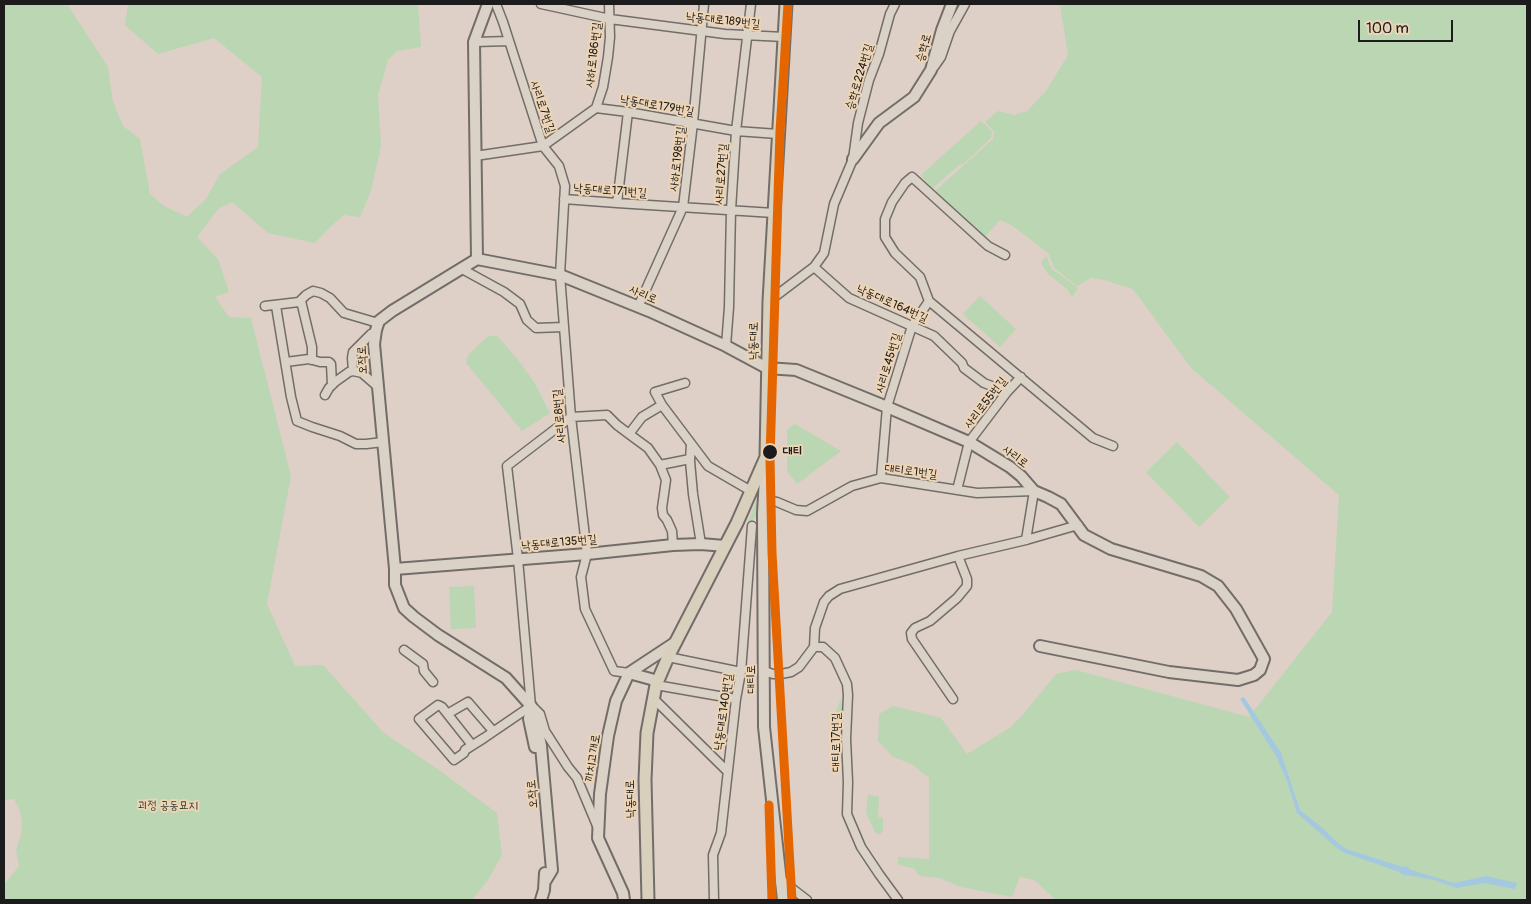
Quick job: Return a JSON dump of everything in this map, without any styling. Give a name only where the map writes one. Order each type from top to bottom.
[{"type":"main road","name":"낙동대로","points":[[648,900],[644,780],[647,733],[653,698],[668,657],[737,523],[766,457],[769,301],[786,4]]},
{"type":"street","points":[[265,306],[299,302],[313,291],[321,292],[330,298],[344,313],[378,323],[392,311],[478,259],[474,42],[488,4]]},
{"type":"street","name":"사리로7번길","points":[[496,4],[543,146],[559,166],[565,186],[560,275]]},
{"type":"street","name":"낙동대로189번길","points":[[541,4],[610,19],[746,36],[784,37]]},
{"type":"street","name":"사하로186번길","points":[[596,108],[603,87],[610,37],[609,4]]},
{"type":"street","name":"사하로198번길","points":[[638,306],[684,207],[704,4]]},
{"type":"street","name":"사리로27번길","points":[[726,346],[736,131],[751,4]]},
{"type":"street","name":"승학로224번길","points":[[814,267],[824,252],[834,204],[853,159],[858,123],[869,80],[895,4]]},
{"type":"street","name":"승학로","points":[[853,159],[879,123],[914,97],[931,70],[942,30],[952,4]]},
{"type":"street","points":[[931,70],[941,57],[950,31],[966,4]]},
{"type":"street","points":[[474,42],[509,41]]},
{"type":"street","points":[[475,156],[543,146],[596,108]]},
{"type":"street","name":"낙동대로179번길","points":[[596,108],[736,131],[778,134]]},
{"type":"street","points":[[617,203],[628,112]]},
{"type":"street","points":[[1005,255],[988,246],[912,178],[905,183],[892,202],[885,219],[885,236],[895,253],[920,277],[929,301],[1093,438],[1113,446]]},
{"type":"street","name":"낙동대로171번길","points":[[564,198],[774,213]]},
{"type":"street","name":"사리로","points":[[478,259],[560,275],[638,306],[726,346],[767,368],[796,370],[969,442],[1010,466],[1034,491],[1048,496],[1061,504],[1084,535],[1111,549],[1202,576],[1218,586],[1236,609],[1264,659],[1260,670],[1254,675],[1238,680],[1169,672],[1040,646]]},
{"type":"street","points":[[769,301],[814,267]]},
{"type":"street","name":"낙동대로164번길","points":[[814,267],[849,298],[934,336],[962,363],[964,368],[984,383],[1007,392]]},
{"type":"street","points":[[462,269],[504,292],[520,304],[527,320],[536,328],[564,327]]},
{"type":"street","name":"사리로8번길","points":[[560,275],[571,417],[587,554]]},
{"type":"street","points":[[301,300],[312,347],[312,360]]},
{"type":"street","name":"사리로45번길","points":[[881,478],[887,407],[912,326],[929,301]]},
{"type":"street","points":[[276,306],[291,397],[297,421],[340,436],[356,444],[383,442]]},
{"type":"street","name":"오작로","points":[[378,323],[374,344],[395,585],[404,608],[414,617],[438,635],[506,678],[531,706],[529,718],[534,747],[546,880],[541,900]]},
{"type":"street","points":[[353,371],[353,352],[371,334]]},
{"type":"street","points":[[286,362],[309,359],[331,364],[332,385]]},
{"type":"street","points":[[325,395],[332,385],[353,371],[362,373],[377,386]]},
{"type":"street","name":"사리로55번길","points":[[969,442],[1020,378]]},
{"type":"street","points":[[685,383],[655,392],[662,406],[708,466],[751,491]]},
{"type":"street","points":[[629,434],[642,417],[662,406]]},
{"type":"street","points":[[598,829],[577,778],[545,731],[540,714],[531,706],[518,559],[507,466],[571,417],[607,415],[617,425],[648,448],[660,465],[666,480],[662,508],[663,515],[672,530],[672,545]]},
{"type":"street","points":[[958,490],[969,442]]},
{"type":"street","points":[[691,444],[690,459],[693,494],[701,544]]},
{"type":"street","name":"대티로","points":[[766,457],[763,513],[764,727],[783,900]]},
{"type":"street","points":[[660,465],[690,459]]},
{"type":"street","name":"대티로1번길","points":[[764,500],[777,502],[796,510],[807,511],[852,486],[881,478],[977,493],[1034,491]]},
{"type":"street","points":[[1026,540],[1034,491]]},
{"type":"street","points":[[737,523],[752,526],[763,513]]},
{"type":"street","name":"낙동대로140번길","points":[[714,900],[713,855],[721,833],[727,771],[741,672],[752,526]]},
{"type":"street","points":[[764,671],[781,674],[791,672],[800,667],[814,647],[815,628],[824,602],[835,592],[850,586],[958,556],[1078,526]]},
{"type":"street","name":"낙동대로135번길","points":[[395,569],[587,554],[672,545],[701,544],[725,546]]},
{"type":"street","points":[[587,554],[581,577],[585,609],[614,670],[657,683],[736,699]]},
{"type":"street","points":[[953,699],[912,639],[910,633],[915,628],[930,621],[957,598],[967,586],[967,579],[958,556]]},
{"type":"street","points":[[629,673],[676,642]]},
{"type":"street","name":"대티로17번길","points":[[814,647],[823,647],[829,651],[838,664],[847,684],[847,814],[861,847],[898,900]]},
{"type":"street","points":[[404,650],[423,664],[424,671],[433,682]]},
{"type":"street","points":[[668,657],[741,672]]},
{"type":"street","name":"까치고개로","points":[[624,900],[623,893],[598,838],[598,829],[600,794],[608,736],[616,701],[629,673]]},
{"type":"street","points":[[653,698],[727,771]]},
{"type":"street","points":[[449,713],[468,702],[493,731]]},
{"type":"street","points":[[472,745],[449,713],[438,705],[419,719],[454,760],[472,745],[531,706]]},
{"type":"street","points":[[781,880],[807,900]]},
{"type":"green space","name":"괴정 공동묘지","points":[[4,4],[67,4],[108,67],[113,102],[123,126],[140,139],[150,194],[164,206],[187,217],[206,199],[220,174],[258,147],[262,77],[214,38],[158,54],[125,25],[128,4],[418,4],[421,47],[397,51],[388,60],[378,95],[381,146],[371,191],[360,217],[344,215],[315,243],[268,233],[232,202],[218,209],[197,237],[218,259],[229,292],[215,297],[229,317],[251,318],[291,476],[267,604],[295,666],[323,665],[384,733],[439,770],[497,813],[502,855],[488,880],[472,900],[4,900],[4,885],[19,866],[16,850],[21,835],[22,821],[19,808],[14,799],[4,800]]},
{"type":"green space","points":[[1060,4],[1527,4],[1527,900],[1056,900],[1034,880],[1020,877],[1012,897],[961,887],[939,878],[920,876],[913,868],[898,864],[898,857],[929,859],[929,778],[913,765],[892,756],[878,741],[879,714],[893,706],[941,718],[967,754],[1011,727],[1056,674],[1076,670],[1249,717],[1332,612],[1339,495],[1191,368],[1133,289],[1091,278],[1077,286],[1054,268],[1049,254],[1013,226],[1000,220],[985,237],[933,193],[993,139],[994,131],[985,122],[998,111],[1014,115],[1027,111],[1046,91],[1068,55]]},
{"type":"green space","points":[[981,121],[992,131],[991,138],[931,190],[921,175]]},
{"type":"green space","points":[[1046,256],[1052,269],[1078,288],[1072,297],[1067,289],[1048,274],[1041,263]]},
{"type":"green space","points":[[980,296],[1016,329],[1000,347],[963,314]]},
{"type":"green space","points":[[488,336],[497,336],[516,357],[534,382],[550,413],[522,431],[466,363],[468,355]]},
{"type":"green space","points":[[795,424],[841,451],[797,484],[787,471],[787,430]]},
{"type":"green space","points":[[1177,442],[1230,497],[1199,527],[1146,472]]},
{"type":"green space","points":[[758,497],[760,498],[760,512],[751,522],[748,521]]},
{"type":"green space","points":[[474,586],[476,628],[451,629],[449,587]]},
{"type":"green space","points":[[841,698],[846,729],[831,727]]},
{"type":"green space","points":[[868,795],[879,797],[878,817],[883,818],[883,831],[880,834],[875,832],[866,812]]},
{"type":"water","points":[[1244,697],[1281,753],[1300,810],[1346,849],[1403,867],[1406,866],[1411,870],[1454,883],[1486,876],[1517,883],[1515,889],[1484,883],[1456,888],[1434,880],[1404,875],[1345,853],[1337,848],[1297,813],[1287,781],[1276,756],[1240,699]]},
{"type":"transit line","points":[[788,4],[780,131],[770,458],[772,553],[792,900]]},
{"type":"transit line","points":[[769,805],[772,900]]},
{"type":"place","name":"대티","points":[[770,452]]}]
